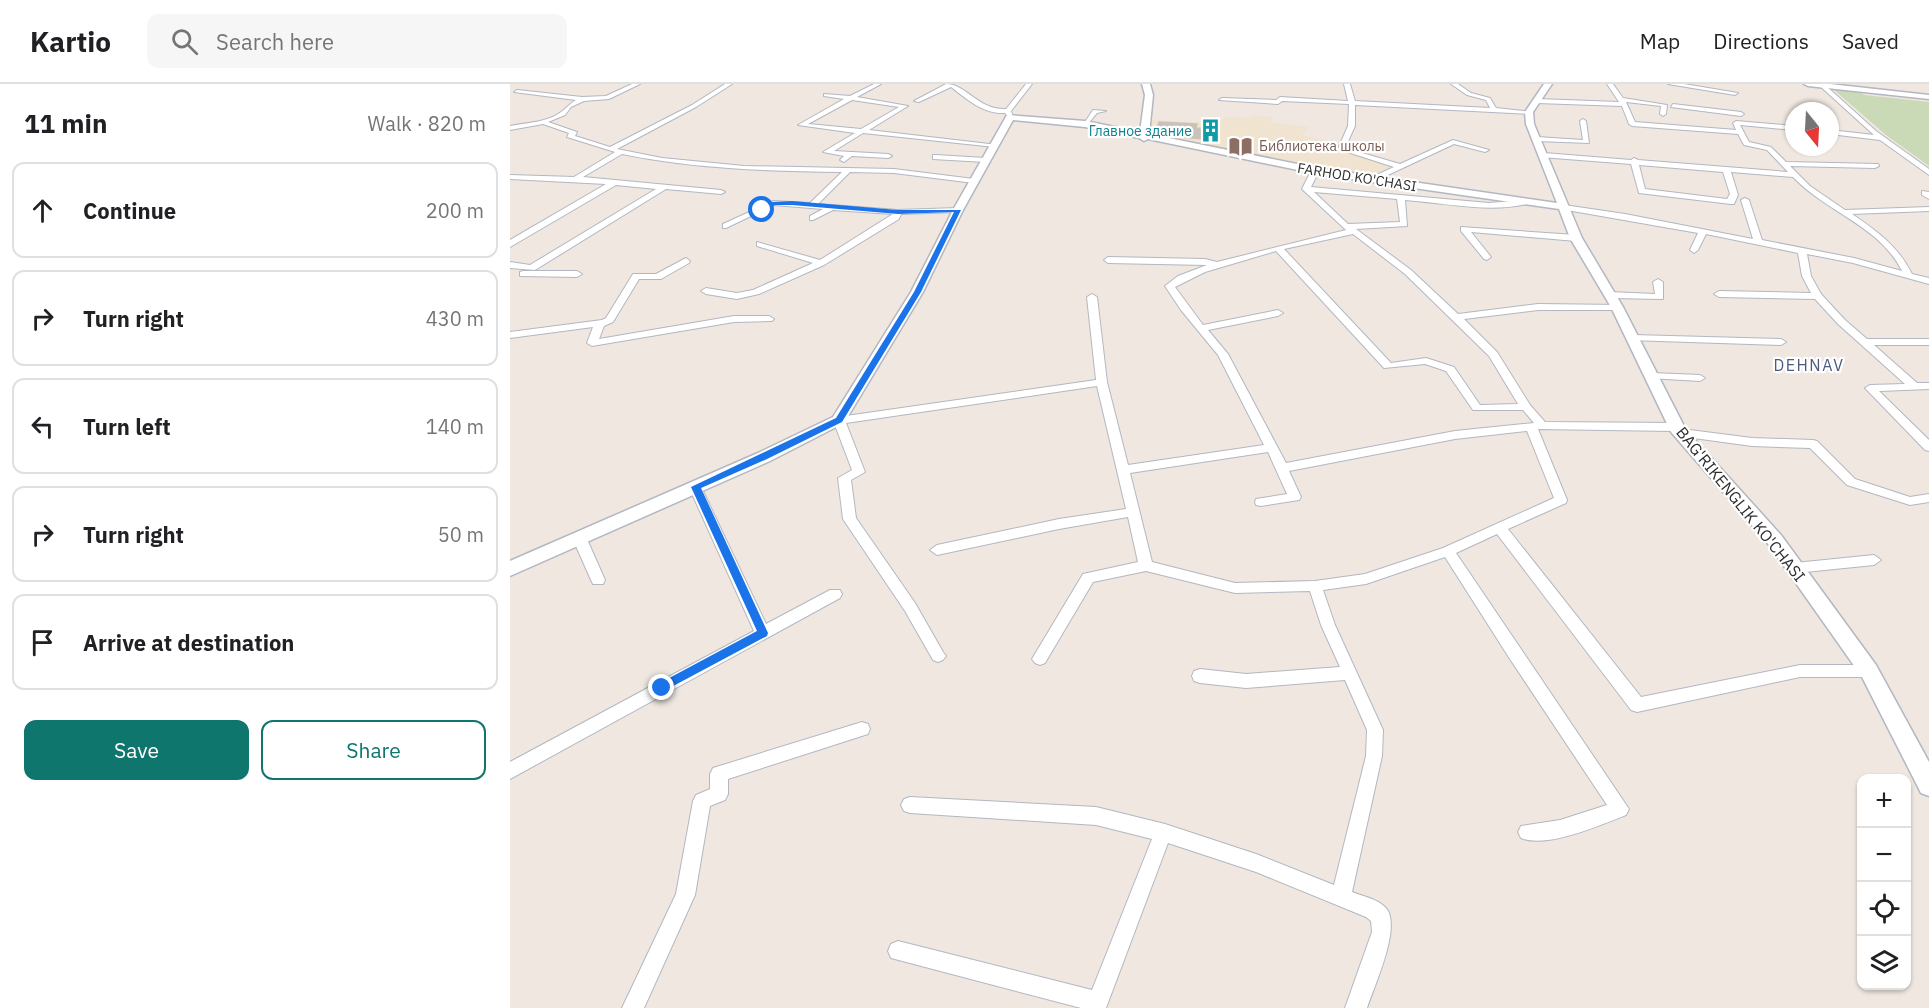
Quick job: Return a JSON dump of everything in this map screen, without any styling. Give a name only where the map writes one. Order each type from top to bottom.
[{"type":"street","points":[[558,87],[540,95],[584,99],[607,98],[637,84]]},
{"type":"street","points":[[610,149],[694,106],[729,84]]},
{"type":"street","points":[[878,84],[801,125],[995,145]]},
{"type":"street","points":[[918,100],[951,84],[981,108],[1009,114]]},
{"type":"street","points":[[839,420],[917,292],[1009,114],[1029,84]]},
{"type":"street","points":[[1144,138],[1149,95],[1146,84]]},
{"type":"street","points":[[1347,84],[1353,125],[1351,135],[1341,149],[1402,167]]},
{"type":"street","points":[[1454,84],[1469,94],[1488,99],[1494,110]]},
{"type":"street","points":[[1222,100],[1278,102],[1280,99],[1529,112],[1548,84]]},
{"type":"street","points":[[1610,84],[1623,102],[1632,124],[1740,132]]},
{"type":"street","points":[[1671,84],[1735,93]]},
{"type":"street","points":[[1730,84],[1735,93],[1743,122]]},
{"type":"street","points":[[1808,84],[1929,97]]},
{"type":"street","points":[[1822,86],[1883,138],[1929,173]]},
{"type":"street","points":[[514,92],[532,88]]},
{"type":"street","points":[[1280,99],[1282,91]]},
{"type":"street","points":[[514,92],[544,94]]},
{"type":"street","points":[[825,95],[847,100],[905,106],[827,152],[888,156]]},
{"type":"street","points":[[510,130],[543,122],[563,114],[568,106],[584,99]]},
{"type":"street","points":[[1537,101],[1665,105],[1663,114]]},
{"type":"street","points":[[1673,106],[1741,114]]},
{"type":"street","points":[[1085,124],[1095,111],[1103,111]]},
{"type":"street","name":"BAG'RIKENGLIK KO'CHASI","points":[[1529,112],[1529,119],[1576,238],[1633,338],[1678,430],[1775,540],[1869,671],[1929,785]]},
{"type":"street","name":"FARHOD KO'CHASI","points":[[1009,114],[1085,124],[1144,138],[1315,171],[1564,207]]},
{"type":"street","points":[[1537,139],[1587,142],[1583,121]]},
{"type":"street","points":[[543,122],[575,133],[569,136],[621,152],[700,164],[744,168],[894,171],[974,181]]},
{"type":"street","points":[[1785,127],[1736,123],[1746,144],[1769,148],[1792,175],[1808,188],[1882,238],[1900,258],[1909,276]]},
{"type":"street","points":[[1839,133],[1883,138]]},
{"type":"street","points":[[1375,179],[1453,142],[1485,150]]},
{"type":"street","points":[[575,179],[621,152]]},
{"type":"street","points":[[834,169],[850,154]]},
{"type":"street","points":[[1544,154],[1649,159],[1792,175]]},
{"type":"street","points":[[936,157],[985,160]]},
{"type":"street","points":[[1634,160],[1642,191],[1731,202],[1731,197],[1734,195],[1726,169]]},
{"type":"street","points":[[1782,164],[1875,166]]},
{"type":"street","points":[[813,204],[848,170]]},
{"type":"street","points":[[1306,189],[1315,171]]},
{"type":"street","points":[[510,177],[575,179],[722,192]]},
{"type":"street","points":[[510,244],[615,182]]},
{"type":"street","points":[[578,274],[523,274],[664,187]]},
{"type":"street","points":[[1306,189],[1490,205],[1524,202]]},
{"type":"street","points":[[1040,659],[1088,578],[1146,566],[1235,588],[1315,586],[1366,579],[1448,551],[1561,500],[1537,426],[1492,354],[1408,272],[1350,229],[1306,189]]},
{"type":"street","points":[[1261,502],[1295,497],[1223,354],[1170,286],[1174,282],[1218,265],[1278,248],[1350,229],[1404,224],[1401,198]]},
{"type":"street","points":[[1745,200],[1759,243]]},
{"type":"street","points":[[726,226],[773,203],[813,204],[898,212],[958,210]]},
{"type":"street","points":[[813,218],[834,206]]},
{"type":"street","points":[[1564,207],[1802,251],[1929,281]]},
{"type":"street","points":[[1845,212],[1929,208]]},
{"type":"street","points":[[706,291],[736,296],[756,292],[821,262],[896,218],[898,212]]},
{"type":"street","points":[[1487,257],[1464,229],[1576,238]]},
{"type":"street","points":[[1694,250],[1703,231]]},
{"type":"street","points":[[760,244],[821,262]]},
{"type":"street","points":[[1278,248],[1385,364],[1394,367],[1426,361],[1450,369],[1478,408],[1526,407]]},
{"type":"street","points":[[1802,251],[1808,280],[1818,296],[1857,337],[1914,386]]},
{"type":"street","points":[[1108,260],[1205,262],[1218,265]]},
{"type":"street","points":[[510,335],[600,325],[610,320],[636,276],[658,277],[686,261]]},
{"type":"street","points":[[510,265],[532,268]]},
{"type":"street","points":[[1456,317],[1538,307],[1660,297],[1658,282]]},
{"type":"street","points":[[1719,294],[1818,296]]},
{"type":"street","points":[[1092,297],[1102,382],[1146,566]]},
{"type":"street","points":[[1201,328],[1278,313]]},
{"type":"street","points":[[600,325],[592,343],[734,319],[769,319]]},
{"type":"street","points":[[1633,338],[1781,342]]},
{"type":"street","points":[[1865,342],[1929,342]]},
{"type":"street","points":[[1652,376],[1700,378]]},
{"type":"street","points":[[510,569],[764,457],[839,420],[1102,382]]},
{"type":"street","points":[[1929,386],[1870,388],[1929,447]]},
{"type":"street","points":[[1485,409],[1497,429]]},
{"type":"street","points":[[839,420],[859,472],[844,478],[849,519],[910,607],[938,656]]},
{"type":"street","points":[[1282,468],[1497,429],[1537,426],[1678,430],[1752,442],[1813,444],[1851,482],[1910,501],[1929,498]]},
{"type":"street","points":[[1122,470],[1272,448]]},
{"type":"street","points":[[695,487],[763,633]]},
{"type":"street","points":[[937,550],[1059,524],[1133,512]]},
{"type":"street","points":[[1500,528],[1637,705],[1800,671],[1869,671]]},
{"type":"street","points":[[579,537],[598,580]]},
{"type":"street","points":[[1448,551],[1513,652],[1620,809],[1560,829],[1527,832]]},
{"type":"street","points":[[1795,568],[1874,560]]},
{"type":"street","points":[[1315,586],[1328,625],[1375,730],[1374,756],[1341,896]]},
{"type":"street","points":[[510,771],[835,594]]},
{"type":"street","points":[[1200,675],[1246,681],[1350,673]]},
{"type":"street","points":[[633,1008],[685,895],[702,801],[719,794],[720,774],[862,729]]},
{"type":"street","points":[[910,805],[1096,816],[1163,833],[1256,863],[1373,910],[1380,916],[1383,924],[1382,932],[1356,1008]]},
{"type":"street","points":[[898,951],[1098,1002],[1163,833]]},
{"type":"shaded area","points":[[1252,116],[1273,117],[1271,123],[1309,127],[1302,135],[1339,144],[1336,149],[1394,166],[1374,178],[1146,137],[1150,120],[1218,123],[1226,117],[1249,118]]},
{"type":"green space","points":[[1833,89],[1929,102],[1929,166],[1886,135]]},
{"type":"building","name":"Главное здание","points":[[1159,122],[1197,124],[1196,128],[1219,129],[1214,140],[1168,136],[1155,133]]},
{"type":"place","name":"Главное здание","points":[[1210,131]]},
{"type":"place","name":"Библиотека школы","points":[[1241,146]]},
{"type":"district","name":"DEHNAV","points":[[1809,365]]},
{"type":"route","points":[[662,688],[763,633],[695,487],[764,457],[839,420],[917,292],[958,210],[898,212],[773,203],[762,210]]}]
